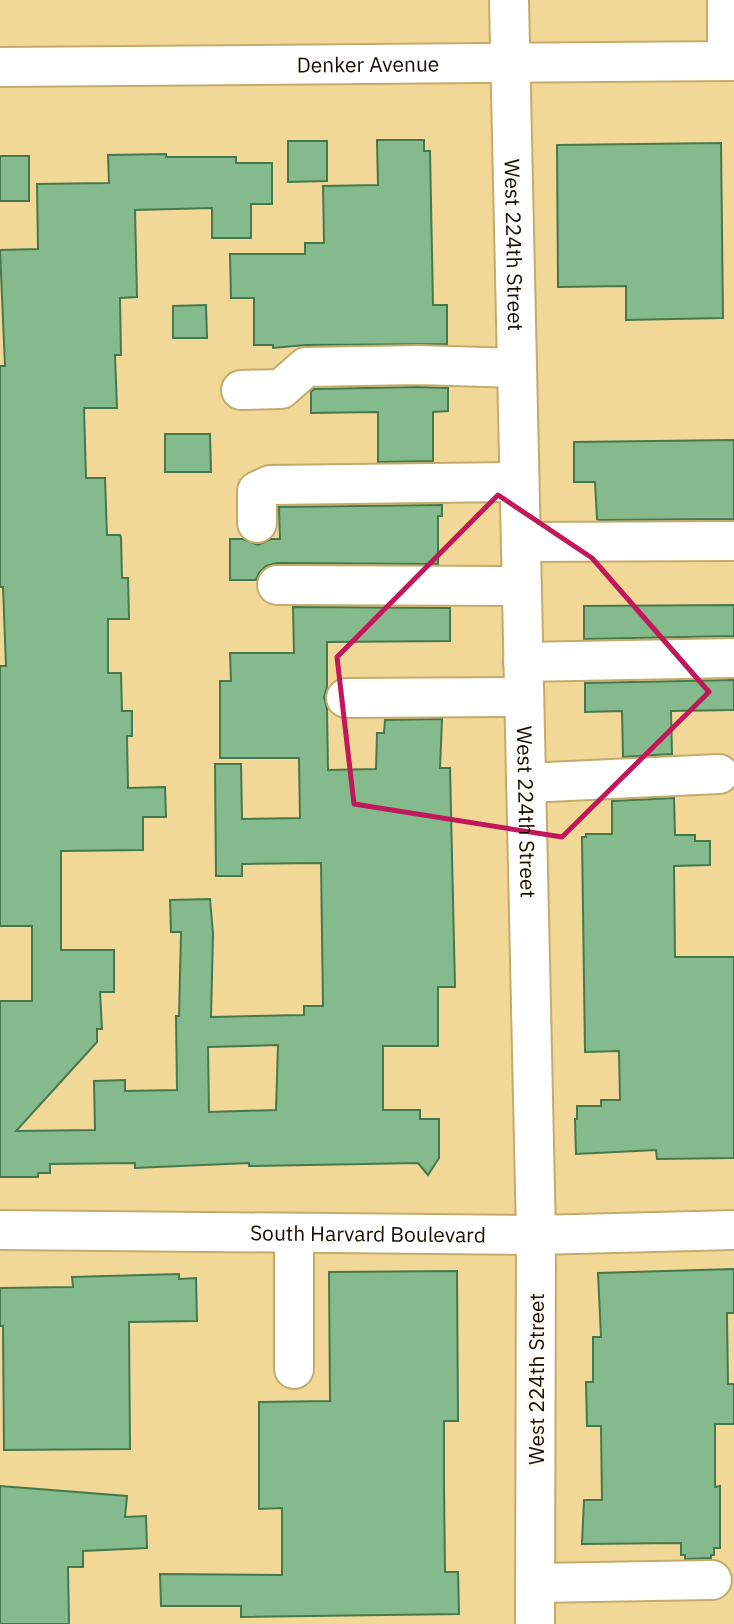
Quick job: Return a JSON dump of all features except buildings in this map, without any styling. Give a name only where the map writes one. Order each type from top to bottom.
[{"type":"street","name":"West 224th Street","points":[[509,0],[536,1235],[535,1624]]},
{"type":"street","points":[[727,0],[731,61]]},
{"type":"street","name":"Denker Avenue","points":[[0,67],[731,61]]},
{"type":"street","points":[[241,390],[281,389],[306,367],[418,365],[516,368]]},
{"type":"street","points":[[257,523],[257,491],[270,485],[519,482]]},
{"type":"street","points":[[521,542],[734,541]]},
{"type":"street","points":[[277,585],[522,586]]},
{"type":"street","points":[[346,698],[734,658]]},
{"type":"street","points":[[526,783],[719,774]]},
{"type":"street","name":"South Harvard Boulevard","points":[[0,1230],[536,1235],[734,1230]]},
{"type":"street","points":[[294,1233],[294,1369]]},
{"type":"street","points":[[535,1583],[712,1580]]},
{"type":"highlighted area","points":[[498,495],[592,558],[709,692],[562,837],[354,804],[337,657]]}]
